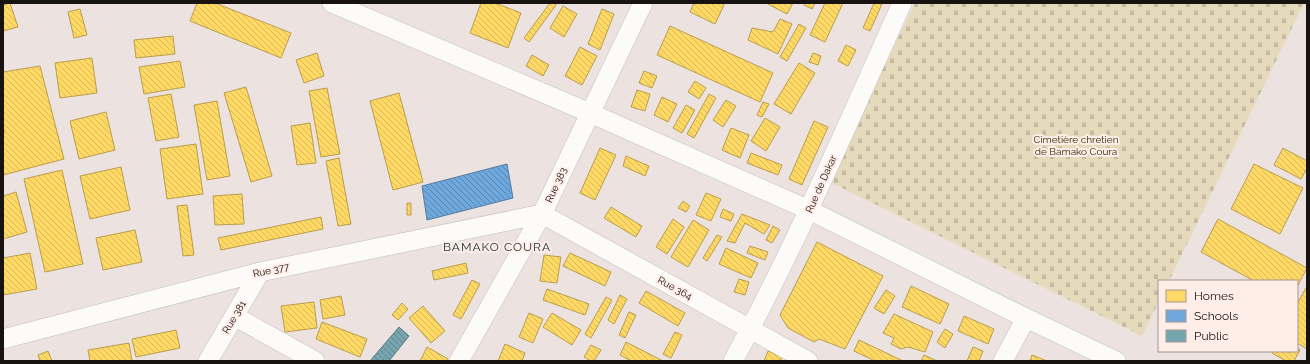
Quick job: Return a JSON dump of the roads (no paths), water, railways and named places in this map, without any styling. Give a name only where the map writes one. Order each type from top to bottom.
[{"type":"street","points":[[332,3],[590,113],[809,210],[1116,361]]},
{"type":"street","name":"Rue 383","points":[[458,361],[542,214],[642,3]]},
{"type":"street","name":"Rue de Dakar","points":[[733,361],[809,210],[902,3]]},
{"type":"street","name":"Rue 377","points":[[3,339],[260,272],[542,214]]},
{"type":"street","name":"Rue 364","points":[[542,214],[808,361]]},
{"type":"street","name":"Rue 381","points":[[208,361],[260,272]]},
{"type":"street","points":[[234,316],[315,361]]},
{"type":"street","points":[[1003,361],[1026,318]]},
{"type":"district","name":"BAMAKO COURA","points":[[497,247]]},
{"type":"park label","name":"Cimetière chretien de Bamako Coura","points":[[1076,144]]}]
